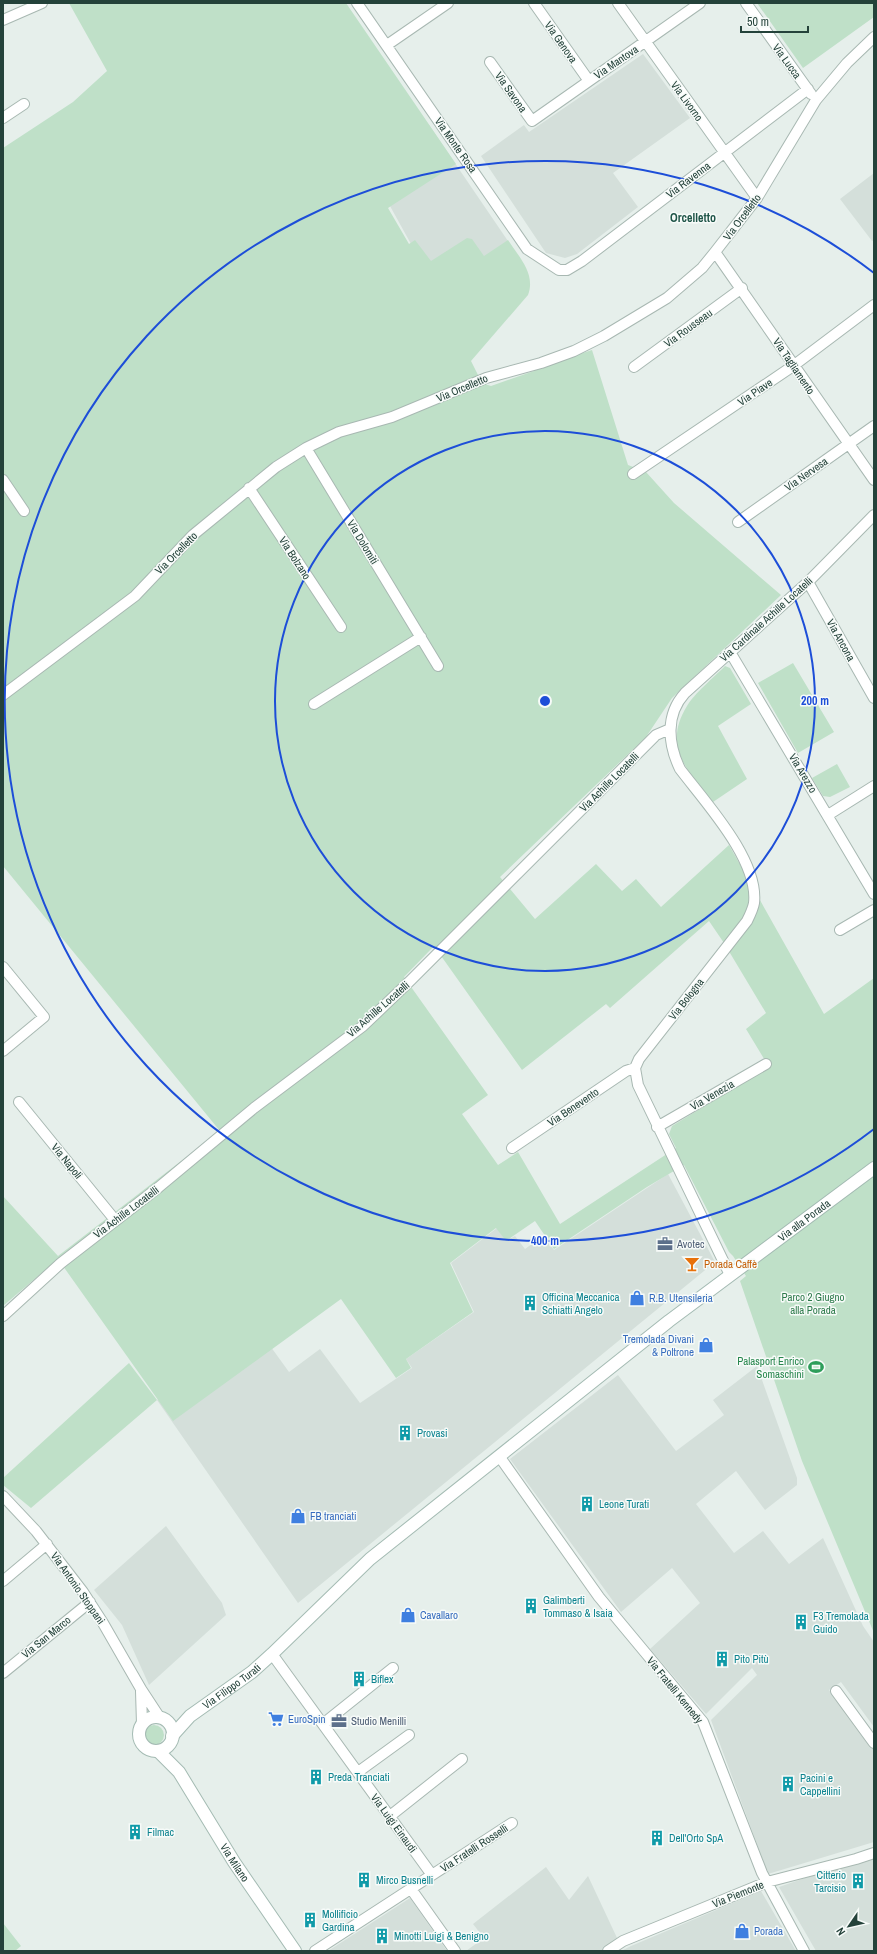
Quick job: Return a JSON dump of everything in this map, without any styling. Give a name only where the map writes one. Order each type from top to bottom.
[{"type":"street","points":[[3,20],[42,3]]},
{"type":"street","name":"Via Monte Rosa","points":[[357,3],[527,249],[549,265],[559,270],[567,270]]},
{"type":"street","points":[[387,45],[448,3]]},
{"type":"street","name":"Via Genova","points":[[534,3],[589,81]]},
{"type":"street","name":"Via Livorno","points":[[618,3],[757,198]]},
{"type":"street","name":"Via Mantova","points":[[532,121],[700,3]]},
{"type":"street","name":"Via Lucca","points":[[746,3],[816,100]]},
{"type":"street","name":"Via Orcelletto","points":[[3,695],[134,596],[193,535],[276,467],[306,448],[339,432],[392,417],[486,378],[540,363],[574,351],[604,336],[667,298],[696,273],[715,252],[757,198],[816,100],[848,63],[874,37]]},
{"type":"street","name":"Via Savona","points":[[490,62],[532,121]]},
{"type":"street","name":"Via Ravenna","points":[[567,270],[582,262],[808,89]]},
{"type":"street","points":[[3,118],[24,104]]},
{"type":"street","name":"Via Tagliamento","points":[[715,252],[742,288],[793,366],[874,480]]},
{"type":"street","name":"Via Rousseau","points":[[634,367],[742,288]]},
{"type":"street","name":"Via Piave","points":[[633,474],[793,366],[874,305]]},
{"type":"street","name":"Via Nervesa","points":[[738,522],[874,426]]},
{"type":"street","name":"Via Dolomiti","points":[[306,448],[438,666]]},
{"type":"street","points":[[3,480],[24,510]]},
{"type":"street","name":"Via Bolzano","points":[[249,488],[341,627]]},
{"type":"street","name":"Via Cardinale Achille Locatelli","points":[[670,729],[677,702],[808,582],[874,515]]},
{"type":"street","name":"Via Ancona","points":[[808,582],[874,698]]},
{"type":"street","points":[[314,704],[421,637]]},
{"type":"street","name":"Via Arezzo","points":[[730,652],[828,814],[874,894]]},
{"type":"street","name":"Via Bologna","points":[[635,1068],[639,1059],[747,920],[754,903],[750,880],[743,856],[733,838],[680,769],[671,745],[670,729]]},
{"type":"street","name":"Via Achille Locatelli","points":[[3,1316],[61,1263],[159,1187],[254,1108],[363,1026],[408,983],[656,735],[670,729]]},
{"type":"street","points":[[828,814],[874,786]]},
{"type":"street","points":[[840,930],[874,910]]},
{"type":"street","points":[[3,967],[44,1017],[3,1051]]},
{"type":"street","name":"Via Venezia","points":[[657,1127],[766,1064]]},
{"type":"street","points":[[635,1068],[638,1085],[657,1127],[732,1273]]},
{"type":"street","name":"Via Benevento","points":[[512,1148],[626,1071],[635,1068]]},
{"type":"street","name":"Via Napoli","points":[[19,1102],[115,1220]]},
{"type":"street","name":"Via alla Porada","points":[[499,1456],[732,1273],[874,1168]]},
{"type":"street","name":"Via Filippo Turati","points":[[172,1738],[190,1716],[252,1672],[272,1654],[370,1559],[499,1456]]},
{"type":"street","name":"Via Fratelli Kennedy","points":[[499,1456],[599,1597],[703,1722],[767,1882],[804,1951]]},
{"type":"street","name":"Via Antonio Stoppani","points":[[3,1496],[47,1544],[90,1602],[141,1689],[163,1719]]},
{"type":"street","points":[[3,1581],[47,1544]]},
{"type":"street","name":"Via San Marco","points":[[3,1673],[90,1602]]},
{"type":"street","name":"Via Luigi Einaudi","points":[[272,1654],[432,1875]]},
{"type":"street","points":[[323,1724],[393,1668]]},
{"type":"street","name":"Via Antonio Stoppani","points":[[141,1689],[143,1708],[142,1724]]},
{"type":"street","points":[[836,1691],[874,1743]]},
{"type":"street","name":"Via Filippo Turati","points":[[163,1719],[190,1716]]},
{"type":"street","points":[[150,1718],[163,1719],[170,1726],[172,1738],[168,1746],[158,1751],[147,1749],[143,1745],[139,1735],[142,1724],[150,1718]]},
{"type":"street","points":[[358,1772],[409,1735]]},
{"type":"street","name":"Via Milano","points":[[172,1738],[179,1772]]},
{"type":"street","name":"Via Milano","points":[[158,1751],[179,1772],[234,1862],[295,1951]]},
{"type":"street","points":[[390,1816],[462,1759]]},
{"type":"street","name":"Via Fratelli Rosselli","points":[[315,1951],[512,1823]]},
{"type":"street","name":"Via Piemonte","points":[[608,1951],[623,1941],[767,1882],[856,1859],[874,1852]]},
{"type":"street","points":[[411,1889],[455,1951]]},
{"type":"street","points":[[623,1941],[627,1951]]},
{"type":"shaded area","points":[[643,54],[690,118],[613,173],[638,207],[577,254],[565,258],[546,253],[481,156],[524,125],[529,132]]},
{"type":"shaded area","points":[[429,125],[510,244],[439,282],[416,242],[411,244],[390,206],[420,131]]},
{"type":"shaded area","points":[[874,173],[874,240],[872,241],[840,199]]},
{"type":"shaded area","points":[[668,1174],[715,1262],[298,1603],[157,1400],[255,1325],[289,1372],[320,1349],[360,1403],[412,1368],[406,1359],[474,1312],[451,1263],[497,1228],[506,1241],[515,1236],[525,1249],[543,1236],[554,1250]]},
{"type":"shaded area","points":[[757,1366],[797,1478],[797,1485],[765,1510],[736,1471],[696,1504],[734,1553],[763,1531],[789,1564],[823,1538],[863,1626],[874,1642],[874,1727],[841,1682],[829,1690],[874,1750],[874,1842],[768,1874],[711,1720],[757,1675],[752,1668],[706,1714],[650,1649],[700,1603],[672,1568],[621,1612],[510,1459],[618,1375],[676,1451],[724,1415],[713,1400]]},
{"type":"shaded area","points":[[166,1526],[222,1603],[226,1615],[149,1685],[122,1625],[94,1590]]},
{"type":"shaded area","points":[[874,1854],[874,1951],[816,1951],[779,1887]]},
{"type":"shaded area","points":[[546,1867],[569,1900],[588,1876],[618,1940],[601,1951],[466,1951],[484,1938],[473,1924]]},
{"type":"shaded area","points":[[761,1891],[796,1951],[621,1951],[631,1946]]},
{"type":"shaded area","points":[[410,1898],[447,1951],[328,1951]]},
{"type":"green space","name":"Parco 2 Giugno alla Porada","points":[[69,3],[346,3],[456,164],[388,208],[409,244],[415,240],[431,261],[467,238],[472,239],[484,256],[508,240],[521,259],[528,273],[530,287],[528,295],[471,361],[482,383],[491,386],[534,371],[534,369],[592,350],[628,465],[646,472],[674,503],[781,595],[672,698],[646,737],[500,877],[535,919],[596,864],[622,891],[636,879],[661,907],[729,845],[824,1014],[874,978],[874,1633],[802,1461],[740,1281],[746,1276],[729,1252],[684,1165],[647,1187],[554,1249],[535,1221],[506,1241],[496,1228],[450,1263],[473,1312],[406,1359],[411,1368],[396,1378],[341,1299],[173,1421],[58,1259],[3,1306],[3,1196],[58,1256],[220,1131],[3,866],[3,148],[73,102],[107,71]],"holes":[[[709,921],[766,1013],[746,1029],[769,1067],[672,1126],[669,1134],[676,1148],[560,1224],[518,1152],[498,1165],[462,1114],[488,1095],[404,977],[434,946],[522,1070],[606,1004],[610,1008]]]},
{"type":"green space","points":[[757,3],[874,3],[874,17],[803,68]]},
{"type":"green space","points":[[793,663],[834,732],[798,753],[758,683]]},
{"type":"green space","points":[[725,666],[730,668],[751,704],[718,726],[747,779],[713,802],[687,769],[681,758],[677,734],[680,720],[690,701]]},
{"type":"green space","points":[[837,764],[850,787],[830,797],[823,796],[812,778]]},
{"type":"green space","points":[[129,1363],[157,1400],[31,1508],[3,1485],[3,1478]]},
{"type":"green space","points":[[154,1725],[161,1728],[164,1735],[161,1742],[154,1745],[147,1742],[144,1735],[147,1728]]},
{"type":"green space","points":[[3,1923],[21,1946],[15,1951],[3,1951]]},
{"type":"place","name":"Avotec","points":[[665,1244]]},
{"type":"place","name":"Porada Caffè","points":[[692,1264]]},
{"type":"place","name":"R.B. Utensileria","points":[[637,1298]]},
{"type":"place","name":"Officina Meccanica Schiatti Angelo","points":[[530,1303]]},
{"type":"place","name":"Tremolada Divani & Poltrone","points":[[706,1345]]},
{"type":"place","name":"Palasport Enrico Somaschini","points":[[816,1367]]},
{"type":"place","name":"Provasi","points":[[405,1433]]},
{"type":"place","name":"Leone Turati","points":[[587,1504]]},
{"type":"place","name":"FB tranciati","points":[[298,1516]]},
{"type":"place","name":"Galimberti Tommaso & Isaia","points":[[531,1606]]},
{"type":"place","name":"Cavallaro","points":[[408,1615]]},
{"type":"place","name":"F3 Tremolada Guido","points":[[801,1622]]},
{"type":"place","name":"Pito Pitù","points":[[722,1659]]},
{"type":"place","name":"Biflex","points":[[359,1679]]},
{"type":"place","name":"EuroSpin","points":[[276,1719]]},
{"type":"place","name":"Studio Menilli","points":[[339,1721]]},
{"type":"place","name":"Preda Tranciati","points":[[316,1777]]},
{"type":"place","name":"Pacini e Cappellini","points":[[788,1784]]},
{"type":"place","name":"Filmac","points":[[135,1832]]},
{"type":"place","name":"Dell'Orto SpA","points":[[657,1838]]},
{"type":"place","name":"Mirco Busnelli","points":[[364,1880]]},
{"type":"place","name":"Citterio Tarcisio","points":[[858,1881]]},
{"type":"place","name":"Mollificio Gardina","points":[[310,1920]]},
{"type":"place","name":"Porada","points":[[742,1931]]},
{"type":"place","name":"Minotti Luigi & Benigno","points":[[382,1936]]},
{"type":"district","name":"Orcelletto","points":[[693,218]]}]
